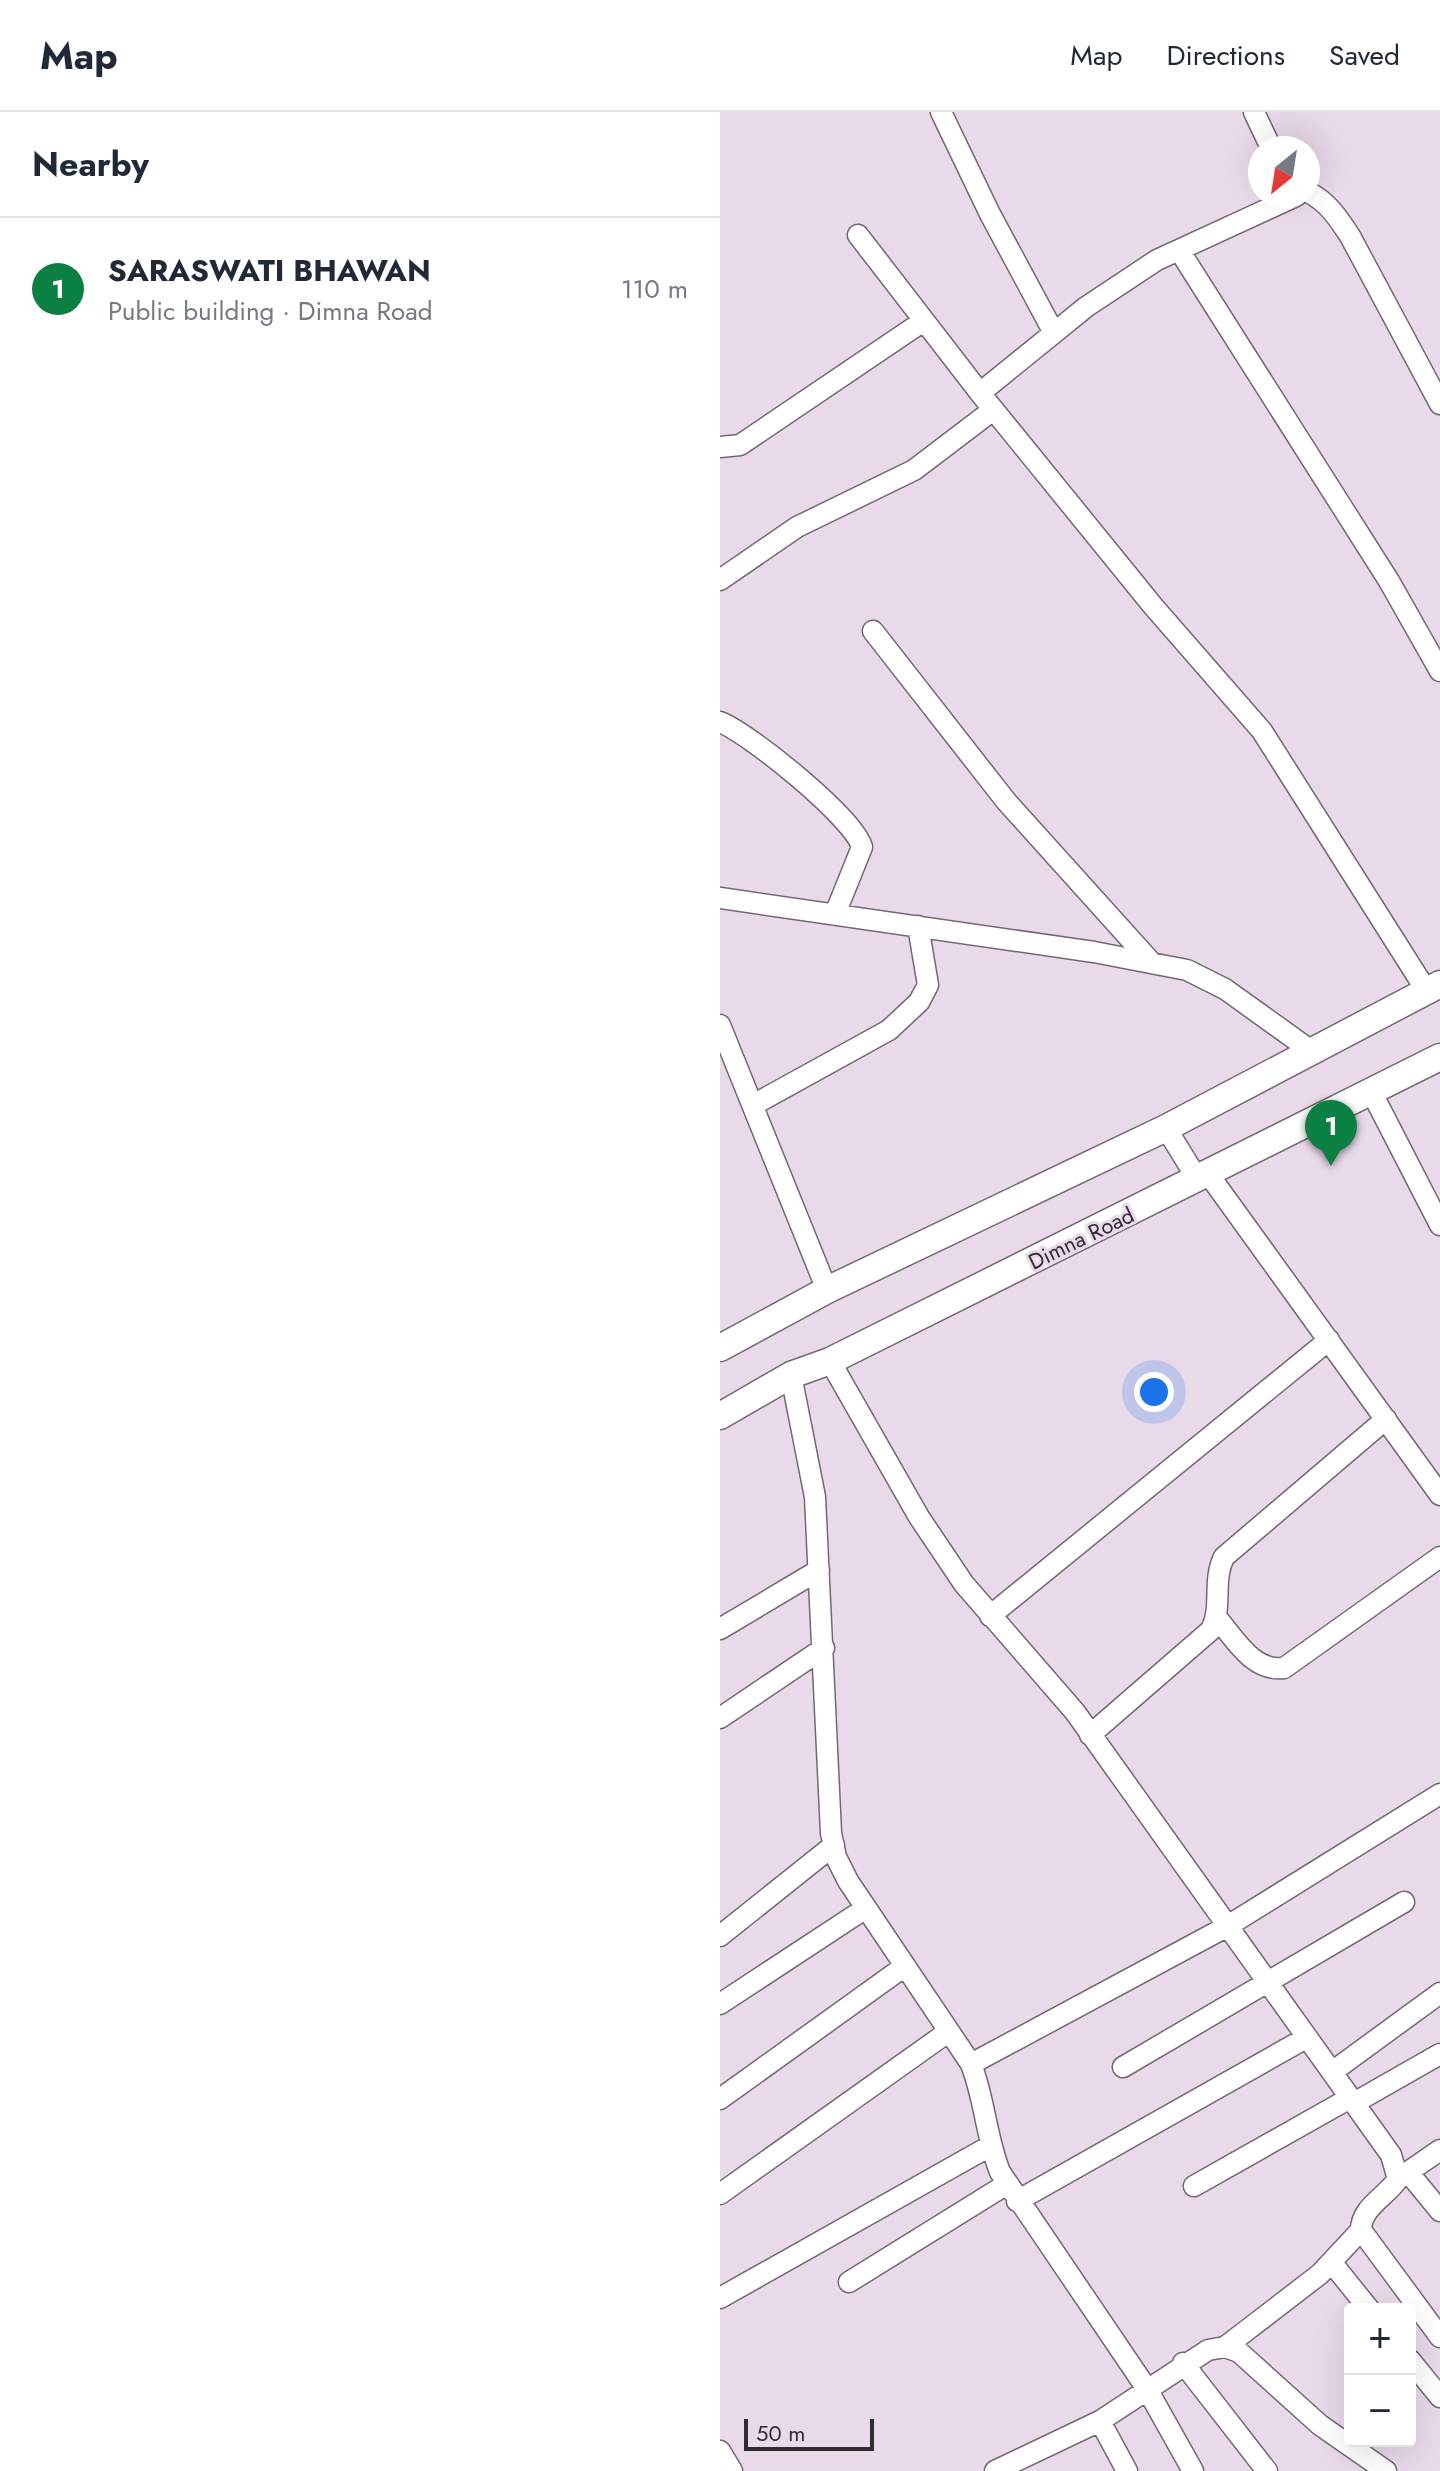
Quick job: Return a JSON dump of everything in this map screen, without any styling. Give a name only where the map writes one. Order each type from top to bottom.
[{"type":"street","points":[[941,112],[990,214],[1054,333]]},
{"type":"street","points":[[1254,112],[1265,136]]},
{"type":"street","points":[[1320,200],[1328,205],[1350,236],[1440,404]]},
{"type":"street","points":[[980,393],[1099,298],[1179,250],[1270,208]]},
{"type":"street","points":[[720,1348],[827,1290],[1166,1128],[1433,987],[1262,731],[1153,606],[993,410],[922,322],[858,235]]},
{"type":"street","points":[[1179,250],[1389,581],[1440,671]]},
{"type":"street","points":[[720,447],[740,445],[922,322]]},
{"type":"street","points":[[720,580],[797,527],[914,470],[993,410]]},
{"type":"street","points":[[873,631],[1006,801],[1151,962]]},
{"type":"street","points":[[720,722],[744,734],[840,815],[859,835],[862,847],[835,914]]},
{"type":"street","points":[[720,898],[918,926],[1187,970],[1225,989],[1310,1050]]},
{"type":"street","points":[[753,1105],[906,1017],[928,985],[918,926]]},
{"type":"street","points":[[720,1025],[827,1290]]},
{"type":"street","name":"Dimna Road","points":[[720,1416],[791,1375],[830,1361],[1204,1178],[1440,1057]]},
{"type":"street","points":[[1372,1093],[1440,1225]]},
{"type":"street","points":[[1166,1128],[1329,1340],[1440,1495]]},
{"type":"street","points":[[990,1616],[1329,1340]]},
{"type":"street","points":[[830,1361],[919,1517],[964,1584],[1056,1688],[1403,2175],[1440,2211]]},
{"type":"street","points":[[791,1375],[812,1470],[824,1648],[829,1803],[834,1845],[848,1881],[971,2064],[981,2088],[990,2146],[1012,2193],[1147,2389],[1193,2471]]},
{"type":"street","points":[[1386,1419],[1224,1557],[1215,1585],[1217,1618],[1258,1664],[1270,1670],[1284,1668],[1440,1557]]},
{"type":"street","points":[[720,1629],[819,1570]]},
{"type":"street","points":[[1090,1735],[1201,1641],[1217,1618]]},
{"type":"street","points":[[720,1718],[824,1648]]},
{"type":"street","points":[[971,2064],[1226,1927],[1440,1794]]},
{"type":"street","points":[[720,1936],[834,1845]]},
{"type":"street","points":[[1123,2067],[1404,1902]]},
{"type":"street","points":[[720,2004],[866,1908]]},
{"type":"street","points":[[720,2099],[905,1966]]},
{"type":"street","points":[[1332,2072],[1440,1993]]},
{"type":"street","points":[[720,2194],[948,2032]]},
{"type":"street","points":[[849,2282],[1306,2038]]},
{"type":"street","points":[[1194,2186],[1440,2054]]},
{"type":"street","points":[[720,2298],[990,2146]]},
{"type":"street","points":[[1440,2150],[1403,2175],[1361,2221],[1361,2230],[1440,2337]]},
{"type":"street","points":[[995,2471],[1100,2421],[1183,2363],[1208,2350],[1225,2347],[1332,2263],[1361,2230]]},
{"type":"street","points":[[1332,2263],[1364,2303]]},
{"type":"street","points":[[1225,2347],[1239,2352],[1320,2425],[1386,2471]]},
{"type":"street","points":[[1183,2363],[1267,2471]]},
{"type":"street","points":[[1416,2367],[1440,2397]]},
{"type":"street","points":[[1100,2421],[1127,2471]]},
{"type":"street","points":[[720,2451],[732,2471]]},
{"type":"place","name":"SARASWATI BHAWAN","points":[[1331,1166]]}]
